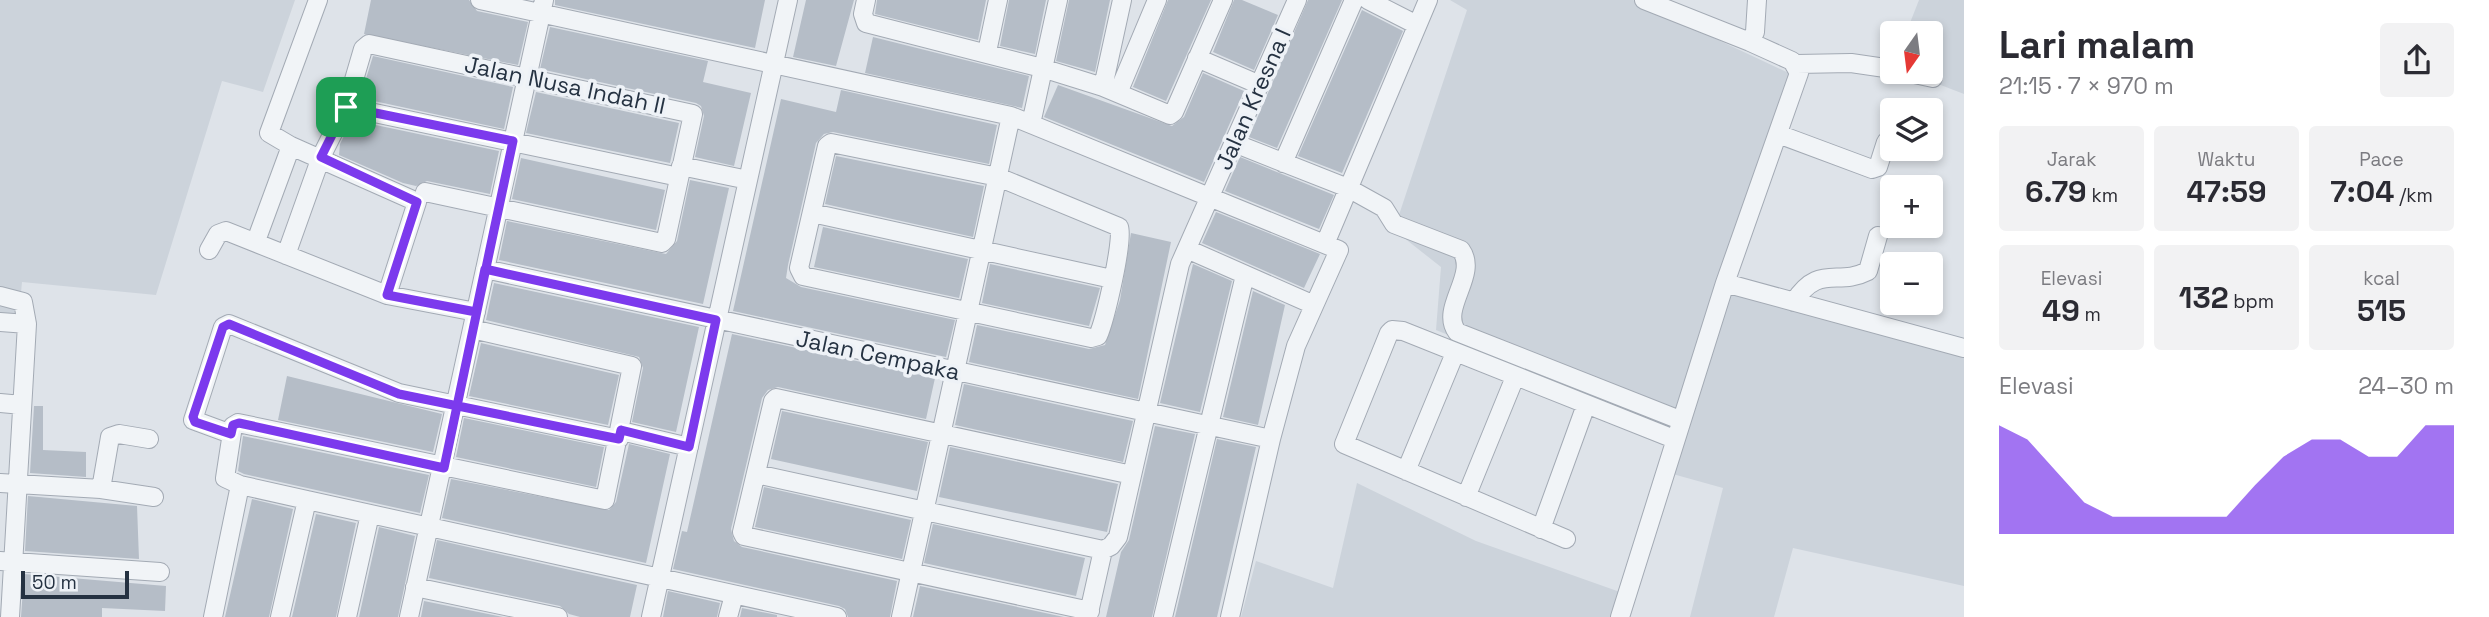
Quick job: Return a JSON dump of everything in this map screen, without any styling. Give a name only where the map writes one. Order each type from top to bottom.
[{"type":"street","points":[[318,0],[269,131],[271,136],[291,146],[321,157],[417,202],[387,295]]},
{"type":"street","points":[[480,0],[542,6],[774,65],[1011,117],[1339,250],[1297,346],[1271,439],[1230,617]]},
{"type":"street","points":[[651,617],[788,0]]},
{"type":"street","points":[[866,0],[863,21],[1042,68],[1110,90],[1172,115],[1223,0]]},
{"type":"street","points":[[988,52],[998,0]]},
{"type":"street","points":[[1031,124],[1058,0]]},
{"type":"street","points":[[1110,90],[1122,0]]},
{"type":"street","points":[[1110,90],[1157,0]]},
{"type":"street","name":"Jalan Kresna I","points":[[1103,550],[1111,546],[1118,537],[1180,264],[1297,0]]},
{"type":"street","points":[[1283,163],[1354,0]]},
{"type":"street","points":[[1368,0],[1417,25]]},
{"type":"street","points":[[1325,244],[1428,0]]},
{"type":"street","points":[[1644,0],[1750,42],[1797,64],[1851,62],[1880,67]]},
{"type":"street","points":[[1750,42],[1755,32],[1757,0]]},
{"type":"street","points":[[409,617],[444,468],[542,6]]},
{"type":"street","name":"Jalan Nusa Indah II","points":[[346,107],[363,49],[372,43],[691,111],[693,117],[666,239],[661,244],[425,192]]},
{"type":"street","points":[[1198,58],[1260,85]]},
{"type":"street","points":[[1620,617],[1725,283],[1799,73],[1797,64]]},
{"type":"street","points":[[286,255],[321,157],[346,107],[680,172],[748,180]]},
{"type":"street","points":[[901,617],[1011,117]]},
{"type":"street","points":[[1778,134],[1872,169],[1878,167],[1880,161]]},
{"type":"street","points":[[829,143],[998,177],[1119,227],[1121,234],[1098,336],[1091,338],[968,314],[803,275],[799,268],[829,143]]},
{"type":"street","points":[[1234,143],[1348,188],[1384,208],[1394,224],[1464,253],[1466,268],[1452,315],[1457,332],[1680,420]]},
{"type":"street","points":[[256,241],[291,146]]},
{"type":"street","points":[[812,213],[1112,279]]},
{"type":"street","points":[[209,250],[216,236],[223,231],[256,241],[387,295],[631,365],[608,496],[604,501],[239,423],[233,425],[231,434],[224,473],[227,481],[659,580],[734,594],[788,612],[837,617]]},
{"type":"street","points":[[1794,302],[1802,289],[1819,278],[1868,271],[1878,236]]},
{"type":"street","points":[[1187,249],[1314,305]]},
{"type":"street","name":"Jalan Cempaka","points":[[485,269],[1271,439]]},
{"type":"street","points":[[1163,617],[1245,275]]},
{"type":"street","points":[[1725,283],[1964,348]]},
{"type":"street","points":[[0,296],[23,302],[27,324],[22,405],[9,484],[7,562],[10,617]]},
{"type":"street","points":[[0,323],[27,324]]},
{"type":"street","points":[[231,434],[193,420],[223,327],[228,324],[377,387],[456,406],[689,447]]},
{"type":"street","points":[[1566,539],[1344,444],[1385,338],[1392,330],[1674,439]]},
{"type":"street","points":[[1406,471],[1455,353]]},
{"type":"street","points":[[1466,497],[1515,377]]},
{"type":"street","points":[[756,474],[1103,550],[1089,614],[744,536],[743,532],[756,474],[773,401],[776,398],[1132,475]]},
{"type":"street","points":[[0,403],[22,405]]},
{"type":"street","points":[[1541,529],[1586,405]]},
{"type":"street","points":[[102,489],[110,437],[119,434],[149,439]]},
{"type":"street","points":[[9,484],[102,489],[154,497]]},
{"type":"street","points":[[213,617],[240,485]]},
{"type":"street","points":[[280,617],[307,500]]},
{"type":"street","points":[[346,617],[370,514]]},
{"type":"street","points":[[7,562],[160,572]]},
{"type":"street","points":[[415,587],[558,617]]},
{"type":"street","points":[[728,617],[734,594]]},
{"type":"shaded area","points":[[0,0],[295,0],[263,92],[222,81],[156,295],[22,282],[18,324],[0,323]]},
{"type":"shaded area","points":[[1450,0],[1633,0],[1793,75],[1718,286],[1964,355],[1964,586],[1793,548],[1774,617],[1690,617],[1723,488],[1662,471],[1668,425],[1436,330],[1441,267],[1394,230],[1467,10]]},
{"type":"shaded area","points":[[1919,0],[1964,0],[1964,94],[1938,84],[1943,84],[1943,21],[1911,21]]},
{"type":"shaded area","points":[[1357,483],[1476,541],[1620,592],[1613,617],[1241,617],[1256,561],[1333,588]]},
{"type":"building","points":[[371,0],[469,0],[477,11],[528,22],[518,65],[364,34]]},
{"type":"building","points":[[555,0],[765,0],[755,48],[555,5]]},
{"type":"building","points":[[806,0],[854,0],[836,66],[793,57]]},
{"type":"building","points":[[877,0],[986,0],[978,40],[875,14]]},
{"type":"building","points":[[1009,0],[1046,0],[1035,54],[1000,46]]},
{"type":"building","points":[[1069,0],[1110,0],[1095,72],[1056,61]]},
{"type":"building","points":[[1168,0],[1211,0],[1166,101],[1133,87]]},
{"type":"building","points":[[1234,0],[1242,0],[1278,15],[1254,70],[1213,52]]},
{"type":"building","points":[[1308,0],[1342,0],[1277,148],[1249,137]]},
{"type":"building","points":[[1362,10],[1403,31],[1342,173],[1298,156]]},
{"type":"building","points":[[550,27],[708,61],[703,82],[751,93],[734,166],[695,157],[704,116],[701,106],[696,103],[540,69]]},
{"type":"building","points":[[873,37],[1029,76],[1022,108],[865,73]]},
{"type":"building","points":[[373,56],[513,87],[504,129],[360,98]]},
{"type":"building","points":[[1203,73],[1244,91],[1204,182],[1044,117],[1058,85],[1172,126],[1184,117]]},
{"type":"building","points":[[841,90],[997,125],[989,164],[833,132],[824,134],[816,143],[788,265],[786,278],[801,287],[955,320],[946,357],[733,311],[781,99],[836,112]]},
{"type":"building","points":[[536,92],[679,123],[670,163],[526,133]]},
{"type":"building","points":[[352,120],[499,151],[490,194],[427,181],[416,186],[403,183],[339,155],[340,144]]},
{"type":"building","points":[[836,156],[984,186],[973,237],[825,204]]},
{"type":"building","points":[[1240,157],[1334,195],[1319,229],[1225,191]]},
{"type":"building","points":[[521,158],[665,190],[656,230],[512,199]]},
{"type":"building","points":[[690,180],[729,188],[703,304],[499,260],[507,221],[666,254],[677,241]]},
{"type":"building","points":[[1216,212],[1320,254],[1304,288],[1202,243]]},
{"type":"building","points":[[823,227],[968,259],[959,298],[814,267]]},
{"type":"building","points":[[1131,233],[1171,242],[1138,399],[969,362],[977,325],[1089,349],[1105,345],[1120,300]]},
{"type":"building","points":[[990,264],[1100,288],[1089,326],[982,303]]},
{"type":"building","points":[[1193,264],[1232,281],[1200,412],[1160,403]]},
{"type":"building","points":[[494,283],[699,327],[676,432],[632,422],[643,368],[639,357],[486,320]]},
{"type":"building","points":[[1253,291],[1285,305],[1258,425],[1223,417]]},
{"type":"building","points":[[732,334],[935,378],[926,419],[778,387],[768,390],[762,398],[731,529],[734,541],[742,547],[897,581],[890,617],[848,617],[845,609],[839,606],[673,569],[682,531],[687,532]]},
{"type":"building","points":[[481,343],[619,375],[608,425],[469,396]]},
{"type":"building","points":[[287,376],[442,414],[433,452],[278,420]]},
{"type":"building","points":[[964,384],[1133,421],[1123,462],[955,425]]},
{"type":"building","points":[[34,406],[43,406],[43,450],[86,452],[86,477],[30,473]]},
{"type":"building","points":[[782,411],[928,442],[917,491],[771,459]]},
{"type":"building","points":[[464,418],[604,447],[596,487],[456,457]]},
{"type":"building","points":[[1155,426],[1195,434],[1152,617],[1106,617],[1121,552],[1129,540]]},
{"type":"building","points":[[243,436],[429,475],[420,513],[244,474],[238,471]]},
{"type":"building","points":[[1217,439],[1256,447],[1217,617],[1175,617]]},
{"type":"building","points":[[629,444],[670,454],[646,563],[442,518],[451,479],[609,510],[616,502]]},
{"type":"building","points":[[950,447],[1118,484],[1107,532],[939,497]]},
{"type":"building","points":[[764,487],[911,520],[902,559],[755,527]]},
{"type":"building","points":[[28,496],[137,506],[139,559],[25,551]]},
{"type":"building","points":[[252,499],[293,509],[269,617],[225,617]]},
{"type":"building","points":[[316,514],[356,523],[336,617],[292,617]]},
{"type":"building","points":[[933,524],[1085,558],[1076,596],[924,563]]},
{"type":"building","points":[[379,527],[415,536],[398,617],[359,617]]},
{"type":"building","points":[[437,540],[637,585],[630,617],[580,617],[569,614],[560,606],[429,578]]},
{"type":"building","points":[[24,574],[166,586],[165,611],[102,608],[102,617],[21,617]]},
{"type":"building","points":[[920,586],[1064,617],[913,617]]},
{"type":"building","points":[[668,591],[720,603],[717,617],[663,617]]},
{"type":"building","points":[[424,601],[503,617],[421,617]]},
{"type":"building","points":[[742,608],[777,615],[777,617],[740,617]]},
{"type":"route","points":[[346,107],[321,157],[417,202],[387,295],[476,312],[485,269],[716,320],[689,447],[621,430],[619,439],[456,406],[399,394],[330,368],[229,324],[223,327],[193,417],[195,422],[231,434],[233,425],[239,423],[444,468],[456,406],[476,312],[485,269],[513,141],[346,107]]}]
